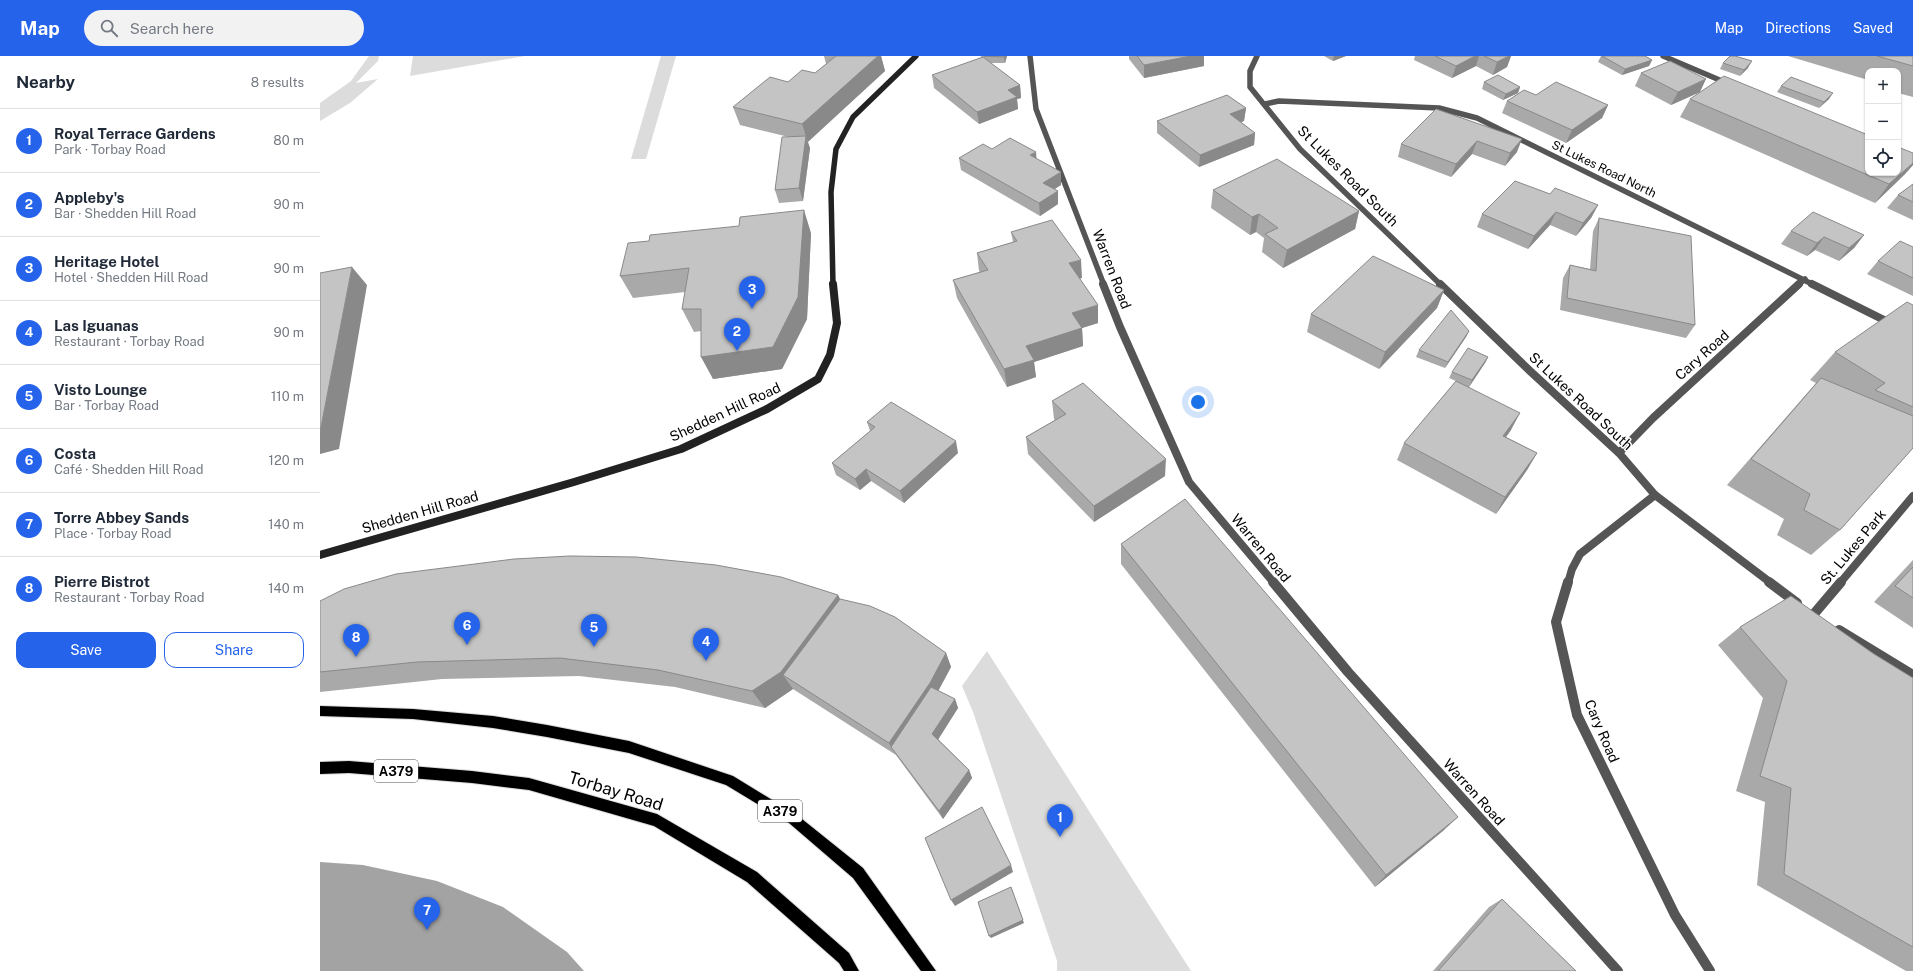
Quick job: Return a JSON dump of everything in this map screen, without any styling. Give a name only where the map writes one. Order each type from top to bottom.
[{"type":"main road","name":"A379","points":[[322,711],[413,714],[493,722],[629,747],[729,780],[793,819],[858,873],[929,971]]},
{"type":"main road","name":"Torbay Road","points":[[320,768],[349,767],[472,777],[529,784],[657,820],[752,877],[844,958],[852,971]]},
{"type":"street","name":"Shedden Hill Road","points":[[320,554],[574,482],[681,448],[767,409],[818,379],[830,355],[837,324],[833,287],[831,192],[836,149],[853,117],[916,56]]},
{"type":"street","name":"Warren Road","points":[[1030,56],[1036,109],[1120,327],[1189,482],[1348,672],[1618,971]]},
{"type":"street","name":"St Lukes Road South","points":[[1257,56],[1250,71],[1250,87],[1300,149],[1530,371],[1619,452],[1655,495],[1816,617]]},
{"type":"street","points":[[1663,56],[1733,85]]},
{"type":"street","name":"St Lukes Road North","points":[[1265,104],[1279,101],[1439,108],[1477,118],[1580,170],[1805,279],[1900,328]]},
{"type":"street","name":"Cary Road","points":[[1619,452],[1653,418],[1805,279]]},
{"type":"street","name":"Cary Road","points":[[1655,495],[1580,554],[1572,569],[1556,622],[1577,715],[1675,915],[1710,971]]},
{"type":"street","name":"St. Lukes Park","points":[[1816,617],[1913,496]]},
{"type":"street","points":[[1833,627],[1913,675]]},
{"type":"shaded area","points":[[369,56],[379,56],[378,61],[356,83],[378,79],[350,103],[320,121],[320,103],[351,81]]},
{"type":"shaded area","points":[[413,56],[525,56],[410,76]]},
{"type":"shaded area","points":[[661,56],[676,56],[646,159],[631,159]]},
{"type":"shaded area","points":[[987,651],[1191,971],[1057,971],[1057,961],[973,712],[962,686]]},
{"type":"shaded area","points":[[320,862],[363,865],[437,881],[503,907],[567,952],[584,971],[320,971]]},
{"type":"building","points":[[836,56],[878,56],[802,124],[733,107],[770,77],[788,82],[802,70],[815,73]]},
{"type":"building","points":[[1137,56],[1191,56],[1144,65]]},
{"type":"building","points":[[1435,56],[1475,56],[1456,66]]},
{"type":"building","points":[[1484,56],[1509,56],[1497,62]]},
{"type":"building","points":[[1602,56],[1645,56],[1652,60],[1625,69]]},
{"type":"building","points":[[1730,56],[1752,61],[1744,70],[1723,63]]},
{"type":"building","points":[[1877,56],[1913,56],[1913,66]]},
{"type":"building","points":[[983,57],[1020,85],[1008,90],[1017,97],[977,112],[932,75]]},
{"type":"building","points":[[1670,61],[1706,79],[1678,92],[1641,73]]},
{"type":"building","points":[[1498,75],[1520,87],[1506,94],[1484,82]]},
{"type":"building","points":[[1724,76],[1865,134],[1865,174],[1690,99]]},
{"type":"building","points":[[1791,77],[1833,93],[1824,102],[1781,86]]},
{"type":"building","points":[[1556,82],[1608,105],[1572,130],[1507,101],[1524,90],[1536,95]]},
{"type":"building","points":[[1227,95],[1246,108],[1230,114],[1255,133],[1200,155],[1157,121]]},
{"type":"building","points":[[1436,109],[1522,139],[1510,153],[1477,141],[1456,164],[1401,144]]},
{"type":"building","points":[[806,136],[799,188],[775,190],[782,137]]},
{"type":"building","points":[[1010,138],[1036,152],[1030,155],[1061,172],[1043,183],[1058,191],[1039,203],[959,158],[983,144],[992,149]]},
{"type":"building","points":[[1901,148],[1913,153],[1913,163],[1901,174]]},
{"type":"building","points":[[1277,159],[1359,211],[1287,250],[1265,234],[1278,228],[1259,214],[1252,217],[1213,190]]},
{"type":"building","points":[[1870,176],[1898,176],[1889,184]]},
{"type":"building","points":[[1515,181],[1550,194],[1555,188],[1598,205],[1583,223],[1556,212],[1534,236],[1482,214]]},
{"type":"building","points":[[1913,184],[1913,202],[1898,195]]},
{"type":"building","points":[[804,210],[798,297],[773,347],[701,357],[701,309],[682,309],[689,268],[620,276],[628,243],[649,241],[650,235],[739,226],[740,217]]},
{"type":"building","points":[[1813,212],[1864,235],[1849,248],[1824,237],[1817,243],[1791,231]]},
{"type":"building","points":[[1599,218],[1691,236],[1695,325],[1567,298],[1570,265],[1596,271]]},
{"type":"building","points":[[1052,220],[1081,260],[1069,263],[1098,305],[1072,313],[1082,328],[1026,346],[1034,360],[1004,369],[953,280],[988,270],[977,253],[1017,241],[1011,232]]},
{"type":"building","points":[[1900,241],[1913,247],[1913,278],[1878,261]]},
{"type":"building","points":[[1373,256],[1444,290],[1385,352],[1311,314]]},
{"type":"building","points":[[352,267],[320,432],[320,273]]},
{"type":"building","points":[[1907,302],[1913,305],[1913,407],[1875,390],[1885,383],[1835,352]]},
{"type":"building","points":[[1451,310],[1469,331],[1448,362],[1419,350]]},
{"type":"building","points":[[1468,348],[1488,357],[1472,380],[1452,372]]},
{"type":"building","points":[[1821,378],[1913,416],[1913,448],[1840,530],[1804,510],[1810,494],[1751,459]]},
{"type":"building","points":[[1456,381],[1520,413],[1503,436],[1537,453],[1505,497],[1404,443]]},
{"type":"building","points":[[1083,383],[1166,459],[1094,506],[1026,437],[1066,414],[1052,401]]},
{"type":"building","points":[[891,402],[956,441],[900,491],[866,469],[855,479],[832,463],[875,427],[867,422]]},
{"type":"building","points":[[1185,499],[1458,817],[1386,875],[1121,544]]},
{"type":"building","points":[[570,556],[636,557],[716,565],[781,577],[838,595],[781,672],[752,691],[658,670],[560,658],[417,662],[320,672],[320,601],[344,589],[396,574],[514,559]]},
{"type":"building","points":[[1913,567],[1913,598],[1895,586]]},
{"type":"building","points":[[1791,596],[1874,654],[1913,678],[1913,947],[1784,874],[1791,788],[1760,776],[1787,681],[1740,627]]},
{"type":"building","points":[[840,599],[870,606],[895,617],[946,653],[930,683],[889,743],[783,675]]},
{"type":"building","points":[[931,687],[955,699],[932,734],[969,770],[939,811],[891,747]]},
{"type":"building","points":[[982,807],[1011,865],[951,900],[925,838]]},
{"type":"building","points":[[1011,887],[1023,920],[989,936],[978,902]]},
{"type":"building","points":[[1502,899],[1576,971],[1438,971]]},
{"type":"place","name":"Heritage Hotel","points":[[752,309]]},
{"type":"place","name":"Appleby's","points":[[737,351]]},
{"type":"place","name":"Costa","points":[[467,645]]},
{"type":"place","name":"Visto Lounge","points":[[594,647]]},
{"type":"place","name":"Pierre Bistrot","points":[[356,657]]},
{"type":"place","name":"Las Iguanas","points":[[706,661]]},
{"type":"place","name":"Royal Terrace Gardens","points":[[1060,837]]},
{"type":"place","name":"Torre Abbey Sands","points":[[427,930]]}]
